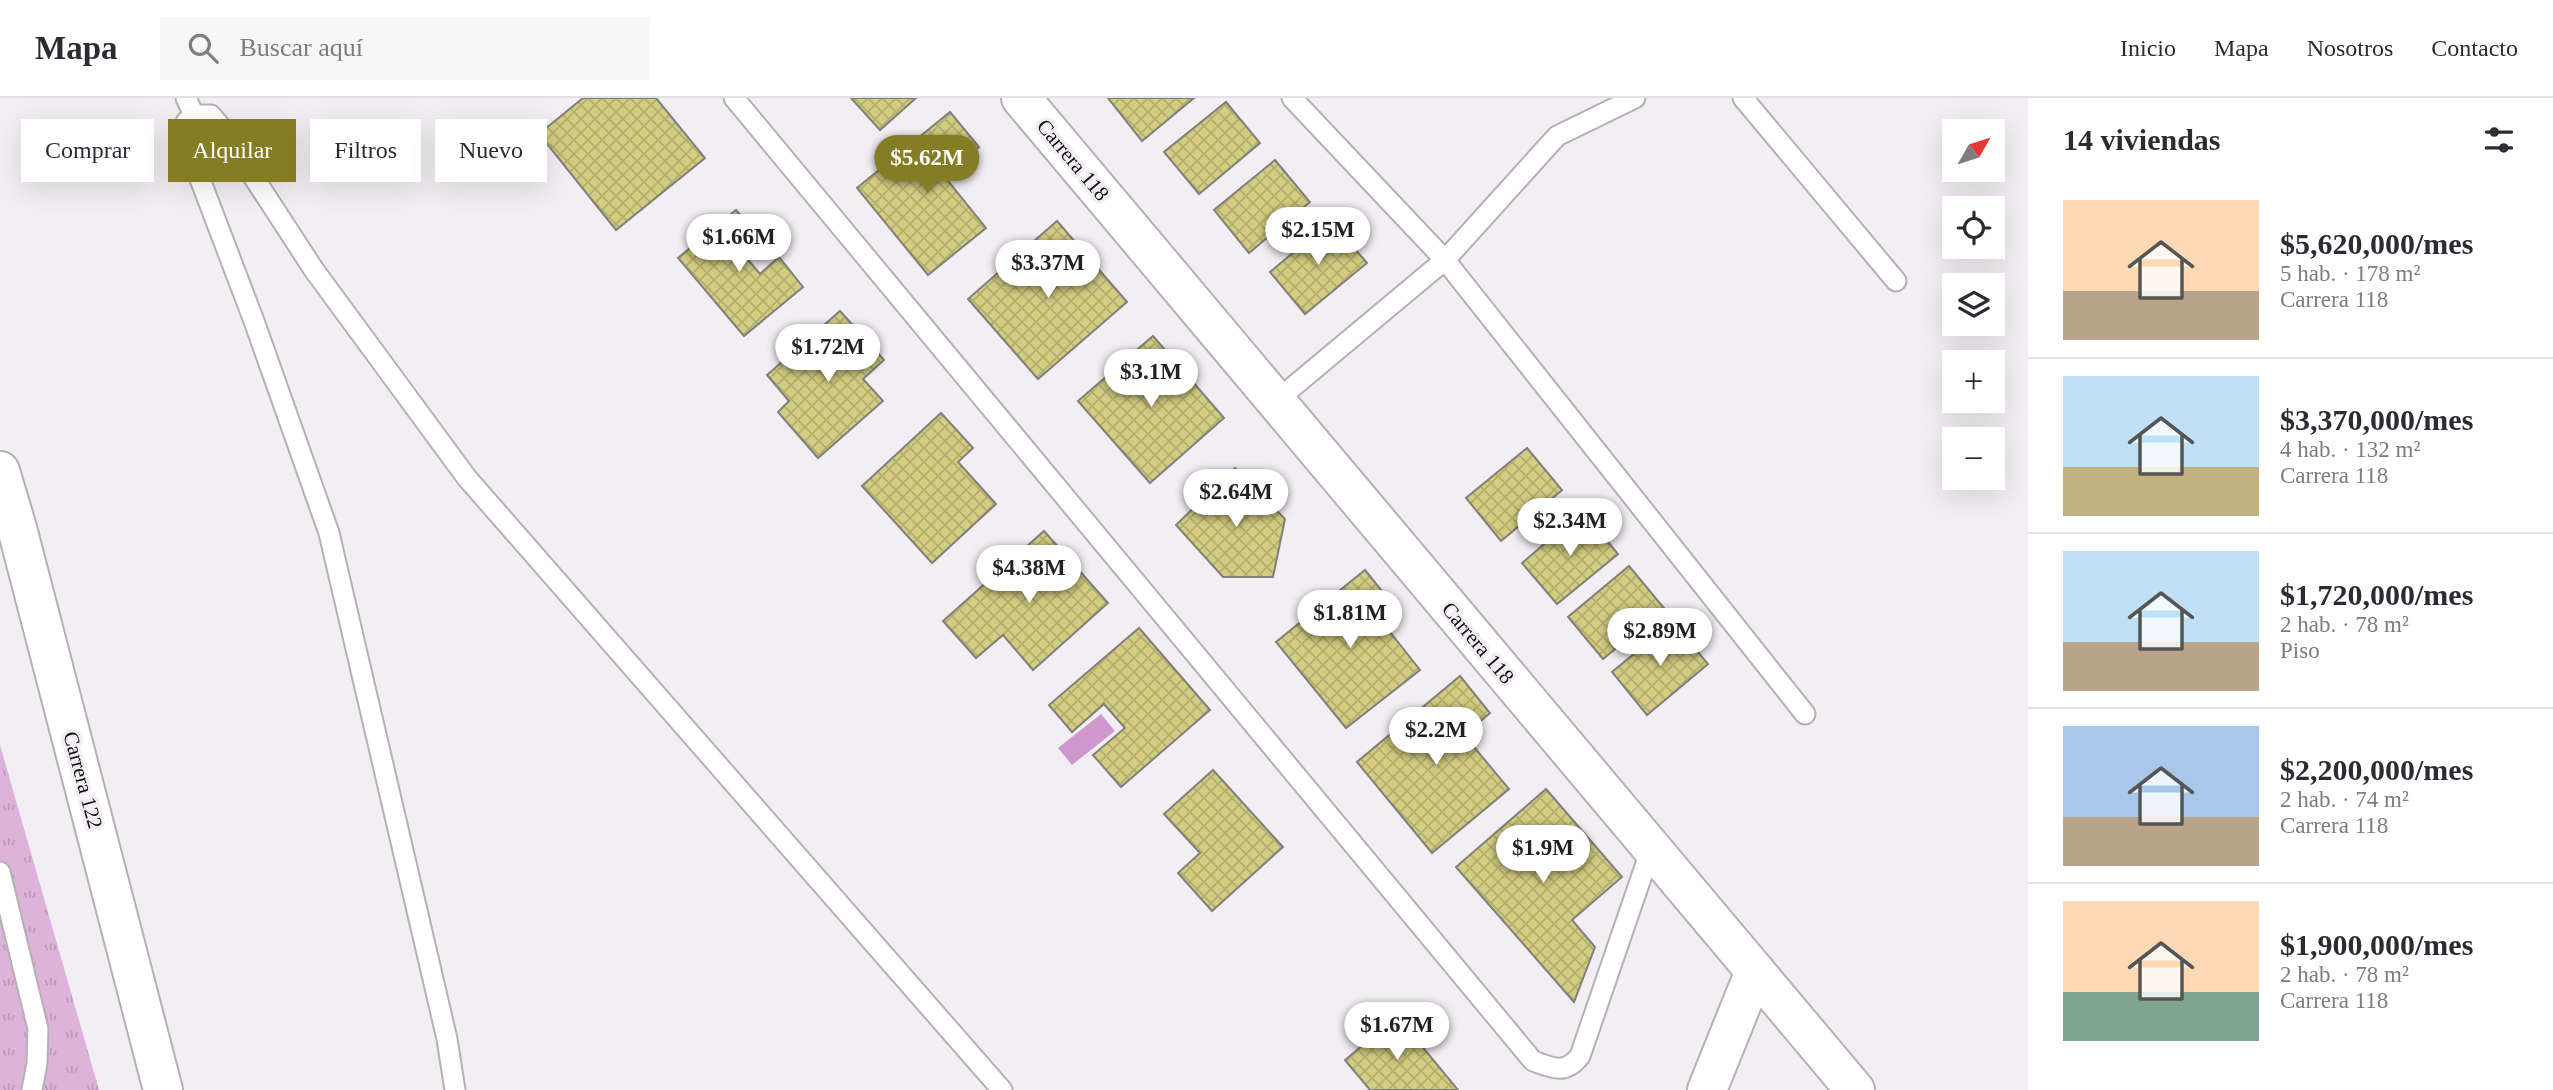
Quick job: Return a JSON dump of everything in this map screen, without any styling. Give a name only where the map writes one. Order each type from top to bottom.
[{"type":"street","name":"Carrera 118","points":[[1021,98],[1855,1090]]},
{"type":"street","name":"Carrera 122","points":[[0,471],[9,532],[163,1090]]},
{"type":"street","points":[[1709,1087],[1755,971]]},
{"type":"lane","points":[[734,98],[1533,1061],[1557,1069],[1573,1065],[1580,1056],[1651,849]]},
{"type":"lane","points":[[1292,98],[1445,260],[1805,714]]},
{"type":"lane","points":[[1276,401],[1445,260],[1558,136],[1635,98]]},
{"type":"lane","points":[[1743,98],[1896,281]]},
{"type":"lane","points":[[456,1090],[447,1039],[329,533],[254,321],[184,137],[190,106],[211,115],[221,127],[314,270],[467,478],[1002,1090]]},
{"type":"lane","points":[[0,872],[38,1029],[37,1063],[32,1090]]},
{"type":"green space","points":[[0,745],[99,1090],[0,1090]]},
{"type":"shaded area","points":[[1101,714],[1115,731],[1072,765],[1058,748]]},
{"type":"building","points":[[583,98],[656,98],[705,158],[616,230],[547,144],[547,127]]},
{"type":"building","points":[[851,98],[916,98],[880,130]]},
{"type":"building","points":[[1108,98],[1194,98],[1142,141]]},
{"type":"building","points":[[1226,102],[1260,143],[1199,194],[1164,152]]},
{"type":"building","points":[[950,112],[979,147],[944,176],[986,228],[928,275],[857,188]]},
{"type":"building","points":[[1275,160],[1310,202],[1249,253],[1214,210]]},
{"type":"building","points":[[736,210],[761,240],[744,255],[760,274],[779,257],[803,287],[744,336],[678,258]]},
{"type":"building","points":[[1057,221],[1127,302],[1038,379],[968,299]]},
{"type":"building","points":[[1331,221],[1367,263],[1305,314],[1270,272]]},
{"type":"building","points":[[840,311],[884,360],[863,379],[883,401],[818,458],[778,412],[789,401],[767,375]]},
{"type":"building","points":[[1153,336],[1224,418],[1150,483],[1078,401]]},
{"type":"building","points":[[941,413],[973,448],[958,462],[996,504],[932,563],[862,486]]},
{"type":"building","points":[[1527,448],[1562,490],[1501,541],[1466,498]]},
{"type":"building","points":[[1235,468],[1285,519],[1273,577],[1223,577],[1176,525]]},
{"type":"building","points":[[1583,511],[1618,554],[1557,604],[1522,563]]},
{"type":"building","points":[[1044,531],[1108,603],[1033,670],[1003,635],[976,658],[943,621]]},
{"type":"building","points":[[1629,566],[1664,608],[1603,659],[1568,617]]},
{"type":"building","points":[[1365,570],[1398,611],[1383,623],[1420,670],[1346,728],[1276,642]]},
{"type":"building","points":[[1673,622],[1708,664],[1647,715],[1612,672]]},
{"type":"building","points":[[1139,628],[1210,710],[1121,787],[1093,755],[1125,728],[1104,704],[1072,732],[1049,705]]},
{"type":"building","points":[[1460,676],[1490,713],[1464,735],[1509,789],[1432,853],[1357,762]]},
{"type":"building","points":[[1213,770],[1283,847],[1212,911],[1178,873],[1200,853],[1164,814]]},
{"type":"building","points":[[1546,789],[1622,877],[1572,920],[1595,947],[1574,1002],[1456,867]]},
{"type":"building","points":[[1397,1016],[1458,1090],[1370,1090],[1345,1060]]}]
